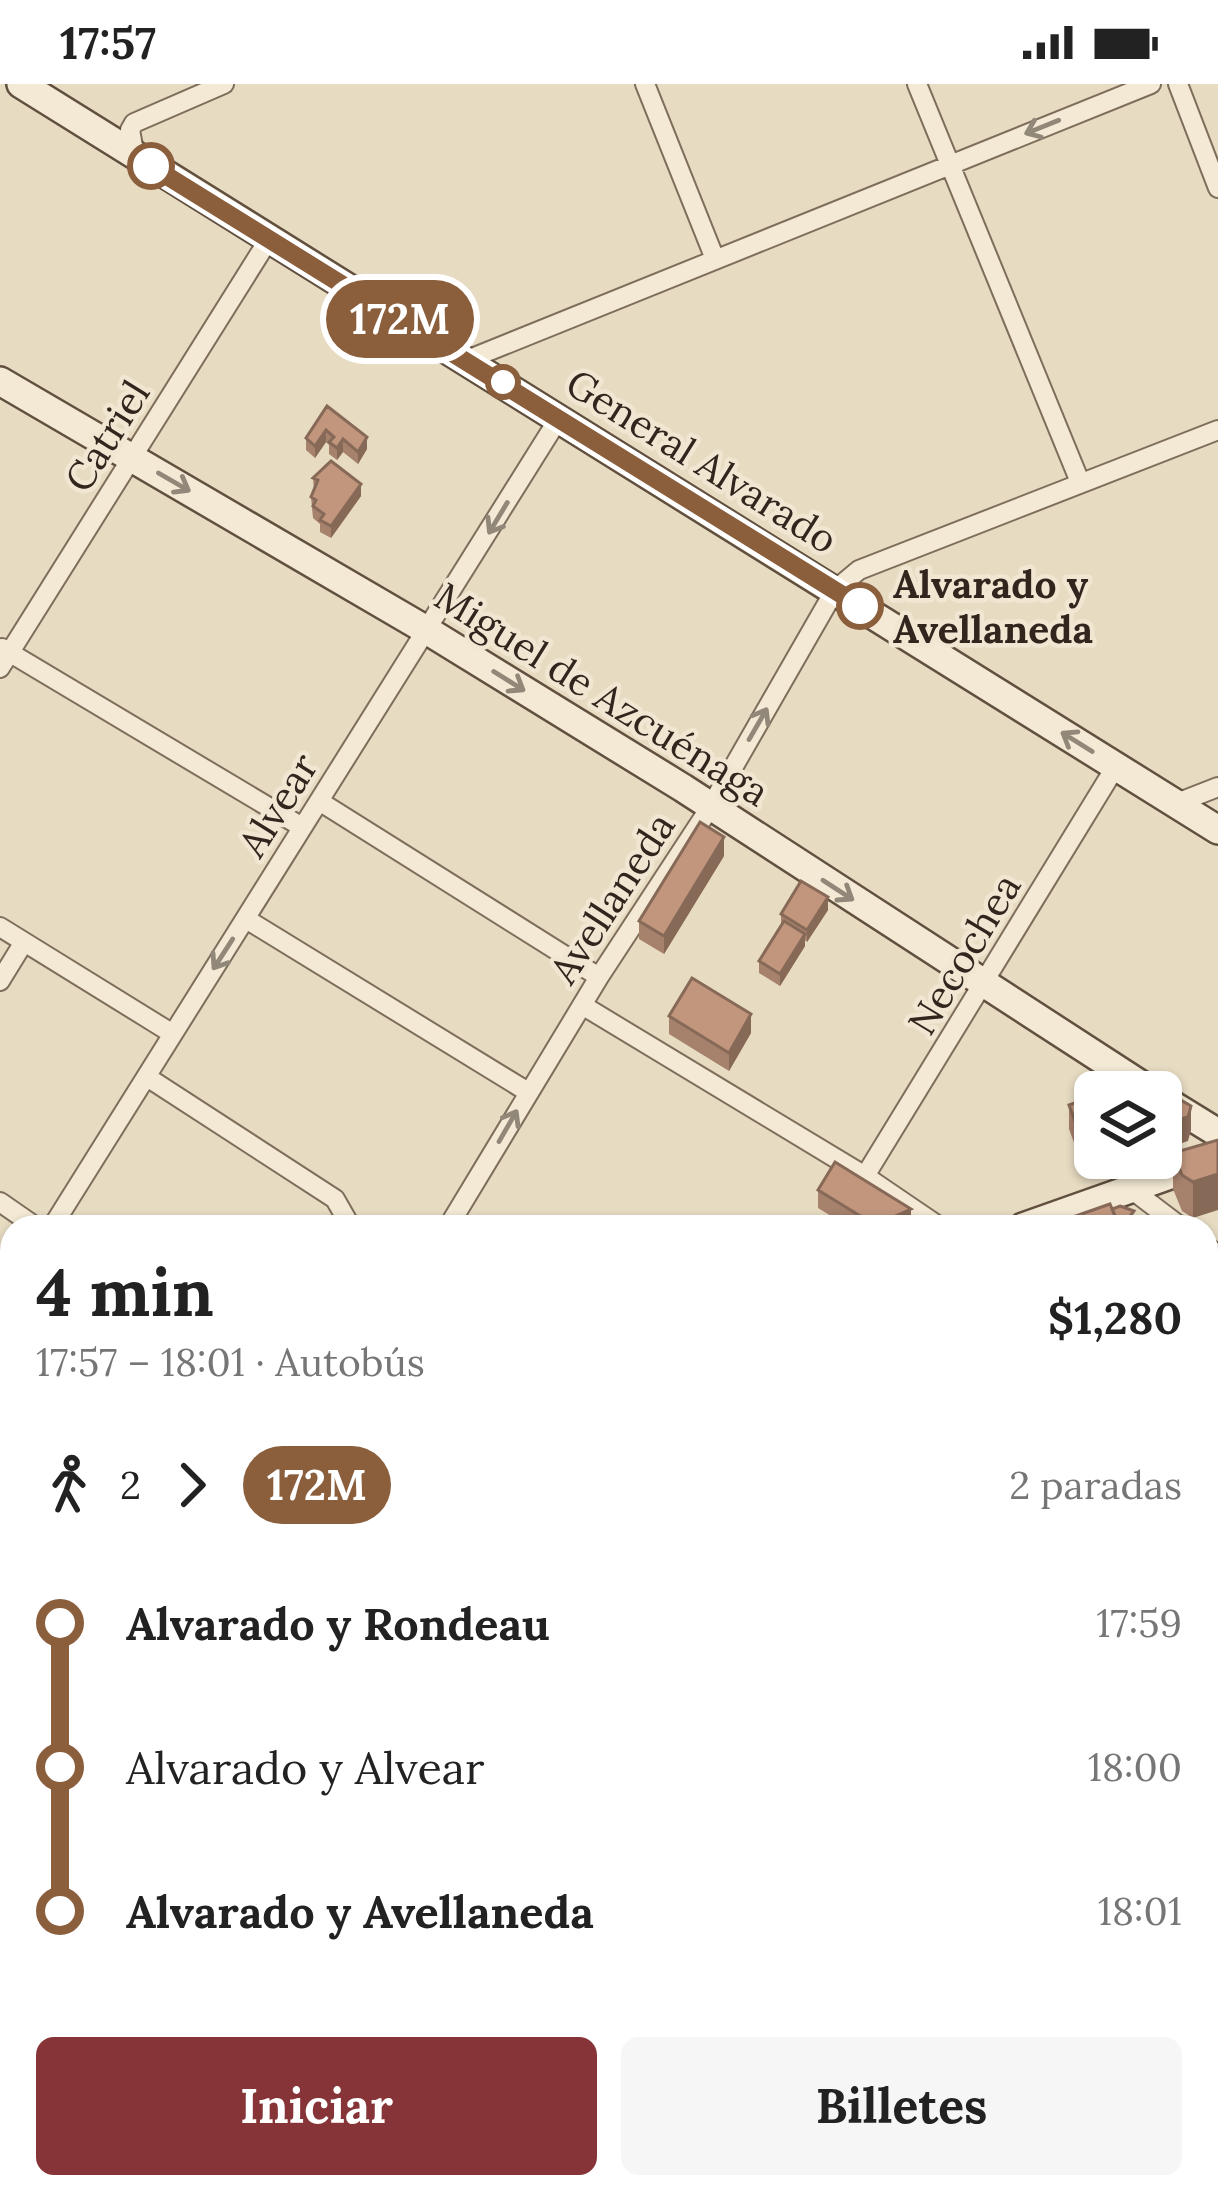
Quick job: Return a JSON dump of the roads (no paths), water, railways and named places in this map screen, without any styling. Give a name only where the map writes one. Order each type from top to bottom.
[{"type":"street","name":"General Alvarado","points":[[21,84],[1218,830]]},
{"type":"street","points":[[135,157],[130,130],[134,123],[224,84]]},
{"type":"street","points":[[646,84],[715,259]]},
{"type":"street","points":[[917,84],[1080,482]]},
{"type":"street","points":[[467,360],[1151,84]]},
{"type":"street","points":[[1178,84],[1218,188]]},
{"type":"street","name":"Catriel","points":[[3,656],[134,458],[269,238]]},
{"type":"street","name":"Miguel de Azcuénaga","points":[[0,381],[428,632],[711,806],[1119,1071]]},
{"type":"street","name":"Alvear","points":[[60,1215],[559,418]]},
{"type":"street","name":"Avellaneda","points":[[460,1215],[528,1092],[711,806],[835,590],[859,570],[1218,430]]},
{"type":"street","points":[[3,656],[302,827]]},
{"type":"street","name":"Necochea","points":[[866,1176],[1116,766]]},
{"type":"street","points":[[1177,803],[1218,787]]},
{"type":"street","points":[[319,801],[599,976]]},
{"type":"street","points":[[246,919],[528,1092]]},
{"type":"street","points":[[0,927],[173,1034]]},
{"type":"street","points":[[0,981],[24,942]]},
{"type":"street","points":[[582,1005],[923,1215]]},
{"type":"street","points":[[147,1077],[335,1199],[344,1215]]},
{"type":"street","points":[[1182,1110],[1218,1133]]},
{"type":"street","points":[[1057,1215],[1218,1158]]},
{"type":"street","points":[[1131,1189],[1165,1215]]},
{"type":"place","name":"Alvarado y Avellaneda","points":[[860,606]]}]
